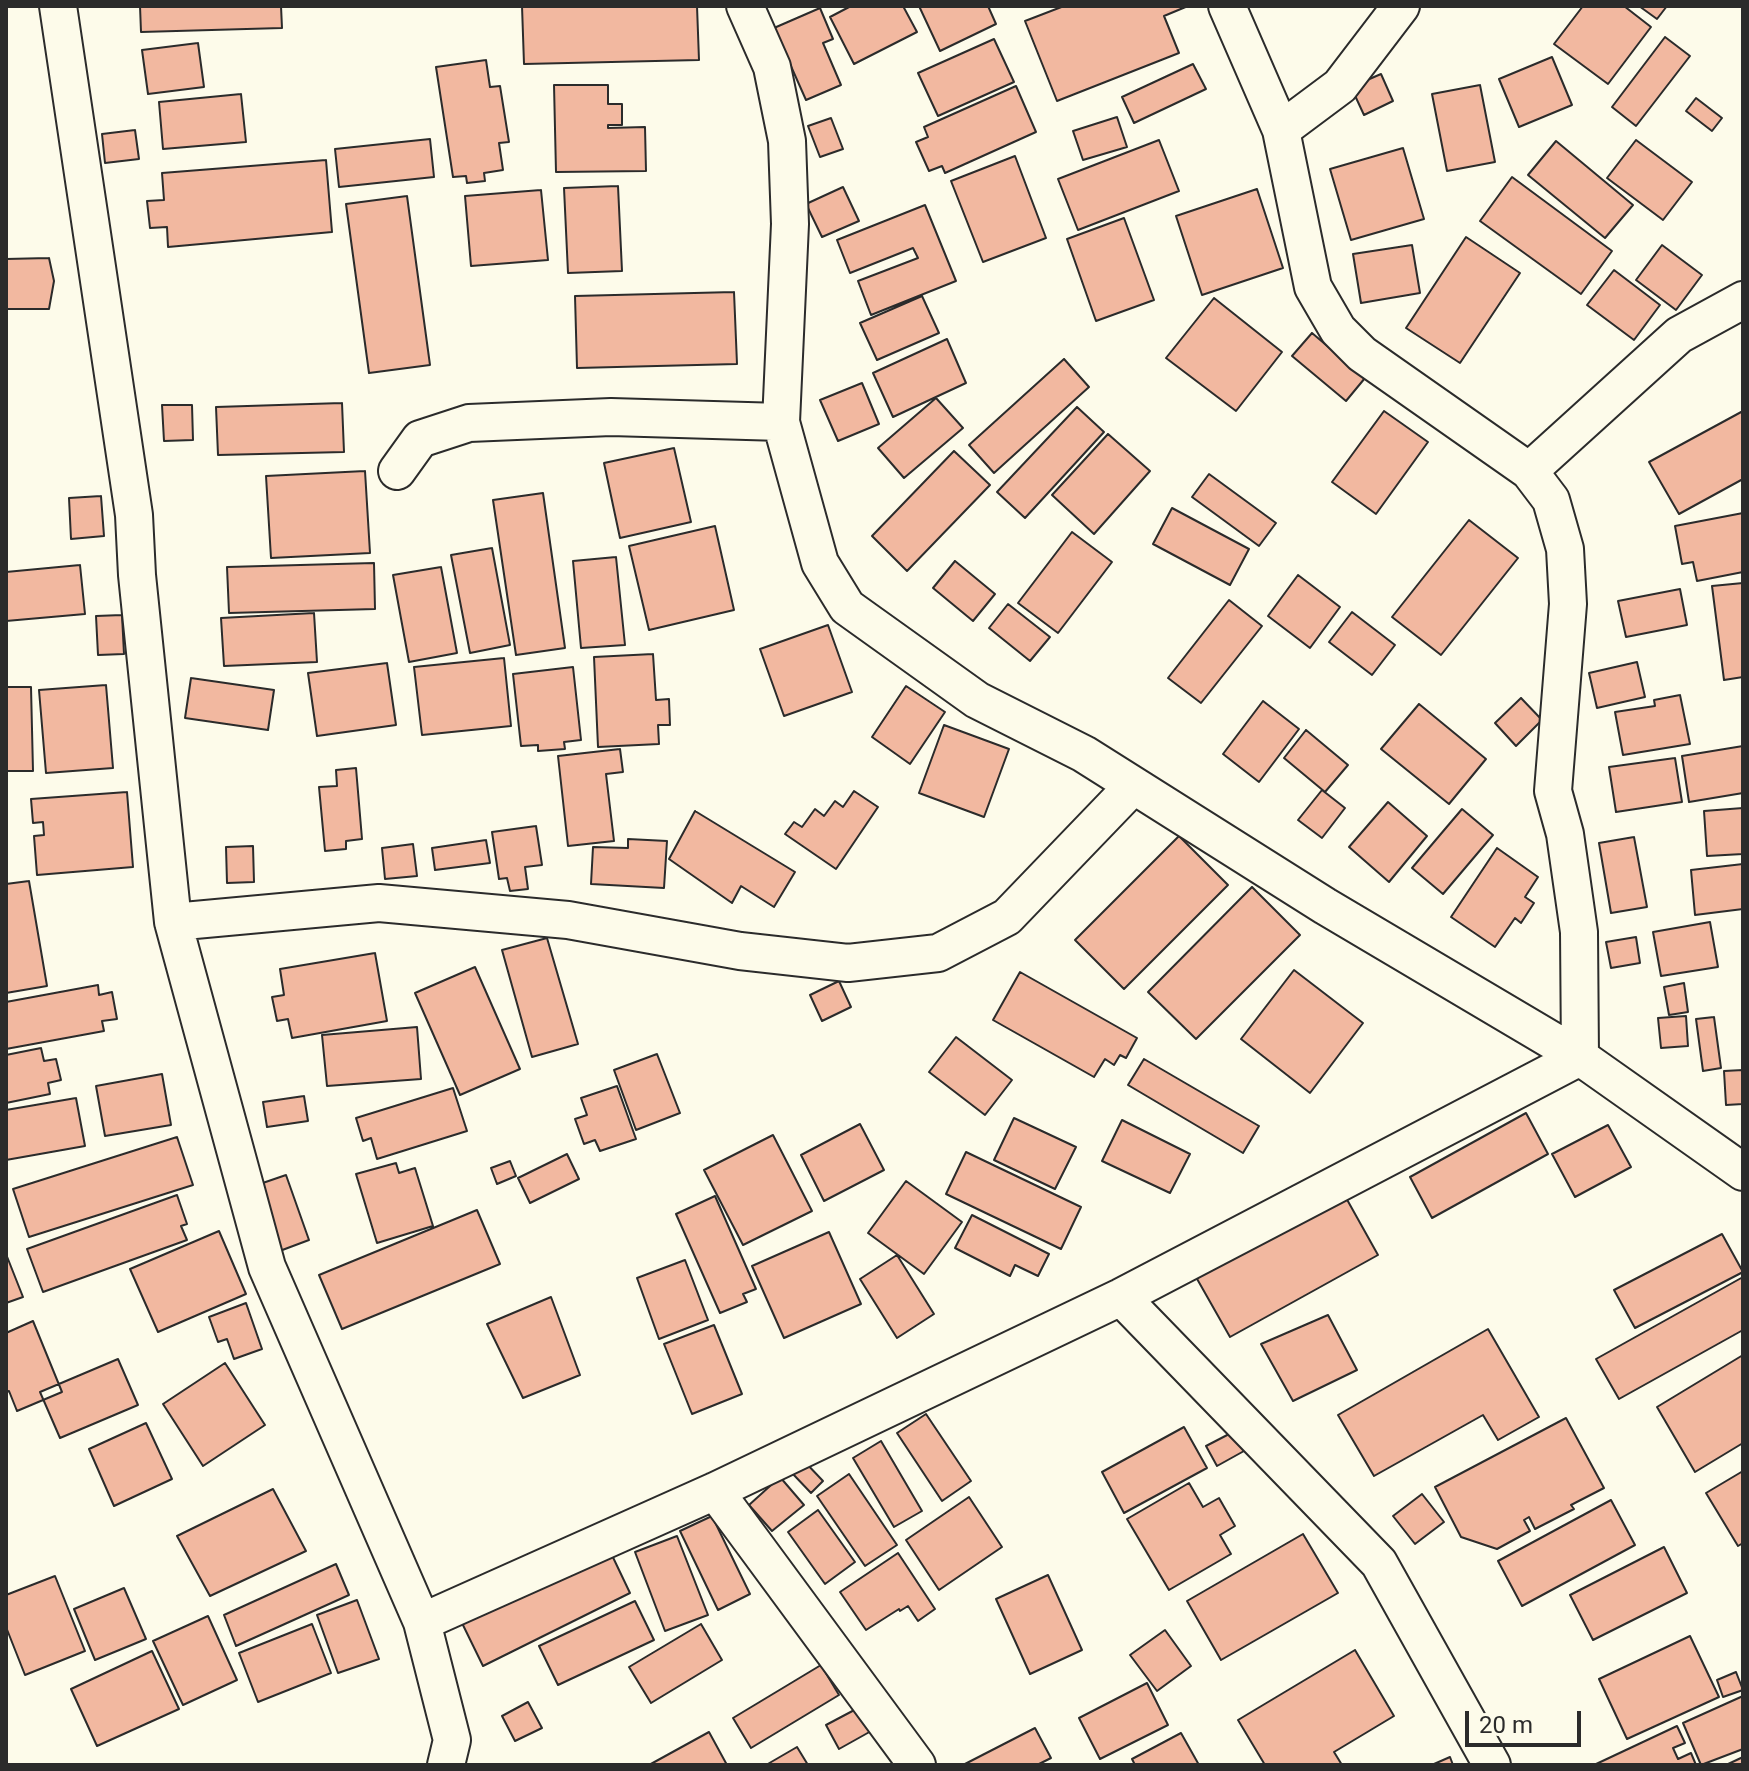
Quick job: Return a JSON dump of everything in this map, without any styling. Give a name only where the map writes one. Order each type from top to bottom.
[{"type":"street","points":[[58,6],[134,515],[137,575],[173,922],[267,1267],[422,1622],[452,1740],[446,1765]]},
{"type":"street","points":[[745,6],[772,67],[787,141],[790,224],[781,422],[820,563],[847,607],[977,700],[1084,754],[1325,906],[1580,1057],[1743,1172]]},
{"type":"street","points":[[1227,6],[1281,130],[1313,287],[1338,330],[1362,354],[1529,471],[1551,500],[1565,549],[1568,604],[1553,791],[1565,834],[1579,932],[1580,1057]]},
{"type":"street","points":[[1281,130],[1340,86],[1401,6]]},
{"type":"street","points":[[1529,471],[1679,335],[1743,300]]},
{"type":"street","points":[[397,471],[420,439],[469,423],[611,417],[781,422]]},
{"type":"street","points":[[173,922],[379,903],[568,920],[740,951],[848,963],[938,953],[1007,917],[1132,787]]},
{"type":"street","points":[[422,1622],[715,1491],[1121,1297],[1580,1057]]},
{"type":"street","points":[[1121,1297],[1379,1563],[1492,1765]]},
{"type":"street","points":[[715,1491],[917,1765]]},
{"type":"building","points":[[140,6],[281,6],[282,28],[141,32]]},
{"type":"building","points":[[522,6],[697,6],[699,60],[524,64]]},
{"type":"building","points":[[851,6],[903,6],[917,32],[854,64],[830,17]]},
{"type":"building","points":[[919,6],[988,6],[996,24],[940,51]]},
{"type":"building","points":[[1064,6],[1188,6],[1164,16],[1179,53],[1057,101],[1025,21]]},
{"type":"building","points":[[1583,6],[1624,6],[1651,27],[1608,84],[1554,44]]},
{"type":"building","points":[[1639,6],[1667,6],[1657,19]]},
{"type":"building","points":[[820,8],[833,39],[823,43],[841,85],[806,100],[774,28]]},
{"type":"building","points":[[1665,37],[1690,56],[1636,126],[1612,107]]},
{"type":"building","points":[[994,39],[1014,82],[938,116],[918,73]]},
{"type":"building","points":[[198,43],[204,87],[148,94],[142,50]]},
{"type":"building","points":[[1552,57],[1572,105],[1519,127],[1499,79]]},
{"type":"building","points":[[486,60],[490,87],[500,86],[509,142],[499,143],[503,170],[484,173],[485,181],[467,183],[466,176],[453,177],[436,67]]},
{"type":"building","points":[[1193,64],[1206,89],[1134,123],[1122,97]]},
{"type":"building","points":[[1381,74],[1393,101],[1364,115],[1351,87]]},
{"type":"building","points":[[554,85],[608,85],[608,104],[622,104],[622,125],[608,125],[608,128],[645,127],[646,171],[556,172]]},
{"type":"building","points":[[1480,85],[1495,162],[1447,171],[1432,94]]},
{"type":"building","points":[[1016,86],[1036,132],[945,173],[942,166],[929,171],[916,142],[928,137],[924,127]]},
{"type":"building","points":[[241,94],[246,142],[163,149],[159,102]]},
{"type":"building","points":[[1696,98],[1722,118],[1712,131],[1686,111]]},
{"type":"building","points":[[1117,117],[1127,147],[1083,160],[1073,131]]},
{"type":"building","points":[[831,118],[843,149],[820,157],[808,126]]},
{"type":"building","points":[[135,130],[139,159],[105,163],[102,134]]},
{"type":"building","points":[[430,139],[434,177],[339,187],[335,149]]},
{"type":"building","points":[[1159,140],[1179,191],[1078,230],[1058,179]]},
{"type":"building","points":[[1636,140],[1692,182],[1663,220],[1607,178]]},
{"type":"building","points":[[1556,141],[1633,205],[1605,238],[1528,175]]},
{"type":"building","points":[[1403,148],[1424,219],[1351,240],[1330,169]]},
{"type":"building","points":[[1015,156],[1046,238],[983,262],[951,181]]},
{"type":"building","points":[[326,160],[332,232],[168,247],[167,227],[150,228],[147,201],[164,200],[162,173]]},
{"type":"building","points":[[1512,177],[1612,251],[1581,294],[1480,221]]},
{"type":"building","points":[[618,186],[622,271],[568,273],[564,188]]},
{"type":"building","points":[[843,187],[859,221],[822,237],[806,204]]},
{"type":"building","points":[[1257,189],[1283,268],[1202,295],[1176,216]]},
{"type":"building","points":[[541,190],[548,260],[471,266],[465,196]]},
{"type":"building","points":[[407,196],[430,365],[369,373],[346,204]]},
{"type":"building","points":[[925,205],[956,281],[871,315],[858,281],[918,258],[913,248],[850,273],[837,240]]},
{"type":"building","points":[[1124,218],[1154,300],[1096,321],[1067,239]]},
{"type":"building","points":[[1466,237],[1520,273],[1460,363],[1406,328]]},
{"type":"building","points":[[1412,245],[1420,293],[1361,303],[1353,254]]},
{"type":"building","points":[[1662,245],[1702,275],[1676,310],[1636,280]]},
{"type":"building","points":[[49,258],[54,281],[49,309],[6,309],[6,259]]},
{"type":"building","points":[[1614,270],[1660,305],[1634,340],[1587,305]]},
{"type":"building","points":[[734,292],[737,364],[577,368],[575,296]]},
{"type":"building","points":[[922,296],[939,333],[877,360],[860,323]]},
{"type":"building","points":[[1214,298],[1282,352],[1236,411],[1166,358]]},
{"type":"building","points":[[1312,333],[1365,378],[1346,401],[1292,356]]},
{"type":"building","points":[[947,339],[966,383],[893,417],[873,373]]},
{"type":"building","points":[[1064,359],[1089,387],[994,473],[969,445]]},
{"type":"building","points":[[862,383],[879,424],[838,441],[820,400]]},
{"type":"building","points":[[936,398],[963,428],[904,478],[878,448]]},
{"type":"building","points":[[342,403],[344,452],[218,455],[216,407]]},
{"type":"building","points":[[162,405],[192,405],[193,440],[164,441]]},
{"type":"building","points":[[1077,407],[1104,432],[1025,518],[997,492]]},
{"type":"building","points":[[1384,411],[1428,442],[1376,514],[1332,482]]},
{"type":"building","points":[[1743,411],[1743,479],[1679,514],[1649,462]]},
{"type":"building","points":[[1108,434],[1150,471],[1094,534],[1052,495]]},
{"type":"building","points":[[674,448],[691,522],[620,538],[604,463]]},
{"type":"building","points":[[954,451],[990,485],[907,571],[872,536]]},
{"type":"building","points":[[365,471],[370,553],[271,558],[266,476]]},
{"type":"building","points":[[1209,474],[1276,523],[1259,546],[1192,497]]},
{"type":"building","points":[[543,493],[565,648],[516,655],[493,500]]},
{"type":"building","points":[[101,496],[104,536],[71,539],[69,498]]},
{"type":"building","points":[[1172,508],[1249,549],[1230,585],[1153,544]]},
{"type":"building","points":[[1743,513],[1743,572],[1697,581],[1693,562],[1682,564],[1675,526]]},
{"type":"building","points":[[1469,520],[1518,558],[1441,655],[1392,617]]},
{"type":"building","points":[[715,526],[734,610],[649,630],[629,546]]},
{"type":"building","points":[[1072,532],[1112,562],[1058,633],[1018,603]]},
{"type":"building","points":[[492,548],[510,645],[470,653],[451,555]]},
{"type":"building","points":[[616,557],[625,645],[581,648],[573,561]]},
{"type":"building","points":[[955,561],[995,594],[973,621],[933,588]]},
{"type":"building","points":[[374,563],[375,609],[229,613],[227,567]]},
{"type":"building","points":[[80,565],[85,614],[6,621],[6,572]]},
{"type":"building","points":[[441,567],[457,653],[409,662],[393,575]]},
{"type":"building","points":[[1298,575],[1340,607],[1310,648],[1268,616]]},
{"type":"building","points":[[1743,583],[1743,677],[1724,680],[1712,586]]},
{"type":"building","points":[[1680,589],[1687,625],[1626,637],[1618,601]]},
{"type":"building","points":[[1229,600],[1262,626],[1201,703],[1168,678]]},
{"type":"building","points":[[1008,604],[1050,637],[1030,661],[989,628]]},
{"type":"building","points":[[1352,612],[1395,645],[1372,675],[1329,642]]},
{"type":"building","points":[[314,613],[317,662],[224,666],[221,618]]},
{"type":"building","points":[[122,615],[124,654],[98,655],[96,616]]},
{"type":"building","points":[[828,625],[852,692],[784,716],[760,649]]},
{"type":"building","points":[[653,654],[656,700],[669,699],[670,725],[658,725],[659,744],[598,747],[594,657]]},
{"type":"building","points":[[504,658],[511,726],[422,735],[414,667]]},
{"type":"building","points":[[1637,662],[1645,697],[1597,708],[1589,673]]},
{"type":"building","points":[[387,663],[396,725],[317,736],[308,673]]},
{"type":"building","points":[[573,667],[581,740],[564,742],[565,749],[538,751],[538,745],[521,746],[513,674]]},
{"type":"building","points":[[191,678],[274,690],[268,730],[185,718]]},
{"type":"building","points":[[106,685],[113,768],[46,773],[39,690]]},
{"type":"building","points":[[906,686],[945,712],[910,764],[872,737]]},
{"type":"building","points":[[6,687],[31,687],[33,771],[6,771]]},
{"type":"building","points":[[1680,695],[1690,744],[1623,755],[1615,712],[1655,706],[1654,700]]},
{"type":"building","points":[[1521,698],[1542,720],[1516,746],[1495,723]]},
{"type":"building","points":[[1263,701],[1299,729],[1259,782],[1223,754]]},
{"type":"building","points":[[1419,704],[1486,759],[1449,804],[1381,749]]},
{"type":"building","points":[[944,725],[1009,749],[984,817],[919,793]]},
{"type":"building","points":[[1306,730],[1348,765],[1325,792],[1284,758]]},
{"type":"building","points":[[1743,746],[1743,793],[1689,802],[1682,756]]},
{"type":"building","points":[[620,749],[623,772],[606,774],[614,841],[568,846],[558,756]]},
{"type":"building","points":[[1675,758],[1682,802],[1616,812],[1609,767]]},
{"type":"building","points":[[356,768],[362,839],[346,841],[346,849],[325,851],[319,787],[337,786],[336,770]]},
{"type":"building","points":[[1322,790],[1345,808],[1322,838],[1298,820]]},
{"type":"building","points":[[854,791],[878,807],[836,869],[785,834],[794,822],[802,827],[815,809],[824,816],[835,801],[843,807]]},
{"type":"building","points":[[127,792],[133,867],[37,875],[34,836],[44,835],[43,822],[33,823],[31,799]]},
{"type":"building","points":[[1388,802],[1427,836],[1389,882],[1349,847]]},
{"type":"building","points":[[1743,808],[1743,854],[1707,856],[1704,811]]},
{"type":"building","points":[[1462,809],[1493,835],[1443,894],[1412,868]]},
{"type":"building","points":[[695,811],[795,872],[774,907],[741,886],[732,903],[669,859]]},
{"type":"building","points":[[536,826],[542,865],[525,867],[528,889],[510,891],[507,878],[499,879],[492,832]]},
{"type":"building","points":[[1179,836],[1228,885],[1124,989],[1075,940]]},
{"type":"building","points":[[1634,837],[1647,907],[1611,913],[1599,843]]},
{"type":"building","points":[[628,839],[667,841],[664,888],[591,884],[593,847],[628,848]]},
{"type":"building","points":[[486,840],[490,863],[435,870],[432,848]]},
{"type":"building","points":[[413,844],[417,876],[385,879],[382,848]]},
{"type":"building","points":[[253,846],[254,882],[227,883],[226,847]]},
{"type":"building","points":[[1497,848],[1538,877],[1525,897],[1534,903],[1521,923],[1515,918],[1495,947],[1451,917]]},
{"type":"building","points":[[1743,864],[1743,909],[1695,915],[1691,870]]},
{"type":"building","points":[[29,881],[47,986],[6,993],[6,884]]},
{"type":"building","points":[[1252,887],[1300,935],[1196,1039],[1148,992]]},
{"type":"building","points":[[1710,922],[1718,967],[1661,976],[1653,932]]},
{"type":"building","points":[[1636,937],[1640,963],[1611,968],[1606,942]]},
{"type":"building","points":[[547,938],[578,1044],[532,1057],[502,950]]},
{"type":"building","points":[[375,953],[387,1021],[292,1038],[288,1019],[277,1021],[272,997],[284,995],[280,969]]},
{"type":"building","points":[[475,967],[520,1069],[460,1095],[415,993]]},
{"type":"building","points":[[1294,970],[1363,1023],[1310,1093],[1241,1039]]},
{"type":"building","points":[[1020,972],[1137,1038],[1126,1058],[1120,1055],[1114,1065],[1105,1059],[1094,1077],[993,1020]]},
{"type":"building","points":[[839,981],[851,1007],[822,1021],[810,995]]},
{"type":"building","points":[[1684,983],[1688,1012],[1669,1015],[1664,987]]},
{"type":"building","points":[[98,985],[99,995],[112,992],[117,1019],[102,1021],[104,1031],[6,1049],[6,1002]]},
{"type":"building","points":[[1686,1016],[1688,1046],[1661,1048],[1658,1018]]},
{"type":"building","points":[[1714,1017],[1721,1068],[1703,1071],[1696,1019]]},
{"type":"building","points":[[417,1027],[421,1079],[327,1086],[322,1035]]},
{"type":"building","points":[[956,1037],[1012,1080],[985,1115],[929,1072]]},
{"type":"building","points":[[41,1048],[44,1061],[56,1059],[61,1080],[48,1083],[50,1094],[6,1103],[6,1055]]},
{"type":"building","points":[[657,1054],[680,1113],[636,1130],[614,1070]]},
{"type":"building","points":[[1144,1059],[1259,1126],[1243,1153],[1128,1085]]},
{"type":"building","points":[[1743,1070],[1743,1104],[1726,1105],[1724,1071]]},
{"type":"building","points":[[162,1074],[171,1125],[105,1136],[96,1086]]},
{"type":"building","points":[[617,1086],[636,1139],[600,1151],[595,1140],[584,1144],[575,1119],[587,1115],[581,1098]]},
{"type":"building","points":[[453,1088],[467,1131],[377,1159],[371,1138],[363,1141],[356,1118]]},
{"type":"building","points":[[304,1096],[308,1121],[267,1127],[263,1102]]},
{"type":"building","points":[[76,1098],[85,1146],[6,1160],[6,1110]]},
{"type":"building","points":[[1526,1113],[1548,1154],[1432,1218],[1410,1177]]},
{"type":"building","points":[[1014,1118],[1076,1147],[1055,1189],[994,1160]]},
{"type":"building","points":[[1122,1120],[1190,1154],[1170,1193],[1102,1161]]},
{"type":"building","points":[[860,1124],[884,1170],[824,1201],[801,1155]]},
{"type":"building","points":[[1608,1125],[1631,1167],[1575,1197],[1552,1154]]},
{"type":"building","points":[[773,1135],[812,1211],[743,1245],[704,1170]]},
{"type":"building","points":[[177,1137],[193,1185],[29,1237],[13,1189]]},
{"type":"building","points":[[966,1152],[1081,1207],[1061,1249],[946,1194]]},
{"type":"building","points":[[567,1154],[579,1179],[530,1203],[518,1178]]},
{"type":"building","points":[[510,1161],[516,1176],[497,1184],[491,1168]]},
{"type":"building","points":[[396,1163],[399,1173],[415,1168],[433,1226],[377,1243],[356,1174]]},
{"type":"building","points":[[286,1175],[309,1240],[277,1252],[254,1186]]},
{"type":"building","points":[[906,1181],[962,1222],[924,1274],[868,1233]]},
{"type":"building","points":[[1340,1187],[1378,1255],[1230,1337],[1192,1270]]},
{"type":"building","points":[[177,1195],[187,1224],[181,1226],[187,1240],[43,1292],[27,1249]]},
{"type":"building","points":[[715,1196],[756,1289],[743,1294],[747,1302],[720,1313],[676,1214]]},
{"type":"building","points":[[477,1210],[500,1264],[342,1329],[319,1275]]},
{"type":"building","points":[[972,1215],[1049,1254],[1038,1276],[1015,1265],[1010,1276],[955,1248]]},
{"type":"building","points":[[219,1231],[246,1294],[158,1332],[130,1269]]},
{"type":"building","points":[[829,1232],[861,1304],[784,1338],[752,1266]]},
{"type":"building","points":[[1722,1234],[1743,1272],[1635,1328],[1614,1290]]},
{"type":"building","points":[[6,1254],[23,1297],[6,1303]]},
{"type":"building","points":[[897,1255],[934,1314],[897,1338],[860,1279]]},
{"type":"building","points":[[685,1260],[708,1320],[659,1339],[637,1278]]},
{"type":"building","points":[[1743,1277],[1743,1330],[1619,1399],[1596,1359]]},
{"type":"building","points":[[551,1297],[580,1375],[523,1398],[487,1324]]},
{"type":"building","points":[[246,1303],[262,1349],[234,1359],[227,1339],[218,1342],[209,1317]]},
{"type":"building","points":[[1328,1315],[1357,1370],[1293,1401],[1261,1344]]},
{"type":"building","points":[[33,1321],[62,1392],[17,1411],[9,1391],[6,1392],[6,1333]]},
{"type":"building","points":[[714,1325],[742,1394],[692,1414],[664,1344]]},
{"type":"building","points":[[1488,1329],[1539,1417],[1498,1440],[1483,1415],[1374,1476],[1338,1415]]},
{"type":"building","points":[[1743,1355],[1743,1443],[1695,1472],[1657,1407]]},
{"type":"building","points":[[118,1359],[138,1405],[60,1438],[40,1392]]},
{"type":"building","points":[[225,1363],[265,1425],[203,1466],[163,1404]]},
{"type":"building","points":[[926,1414],[971,1481],[942,1501],[897,1433]]},
{"type":"building","points":[[1566,1418],[1604,1488],[1571,1505],[1574,1509],[1535,1529],[1529,1517],[1524,1520],[1530,1531],[1497,1549],[1461,1537],[1435,1487]]},
{"type":"building","points":[[146,1423],[172,1479],[114,1506],[89,1449]]},
{"type":"building","points":[[1184,1427],[1207,1468],[1124,1513],[1102,1472]]},
{"type":"building","points":[[1233,1432],[1244,1451],[1217,1466],[1206,1446]]},
{"type":"building","points":[[881,1441],[922,1511],[894,1527],[853,1458]]},
{"type":"building","points":[[804,1461],[823,1481],[811,1493],[792,1473]]},
{"type":"building","points":[[1743,1471],[1743,1543],[1738,1546],[1706,1493]]},
{"type":"building","points":[[849,1474],[897,1545],[865,1566],[817,1496]]},
{"type":"building","points":[[780,1477],[804,1505],[772,1531],[749,1505]]},
{"type":"building","points":[[1189,1483],[1203,1507],[1219,1498],[1235,1526],[1220,1535],[1231,1554],[1169,1590],[1127,1519]]},
{"type":"building","points":[[273,1489],[306,1551],[210,1596],[177,1536]]},
{"type":"building","points":[[1422,1494],[1444,1522],[1415,1544],[1393,1516]]},
{"type":"building","points":[[969,1497],[1002,1547],[939,1590],[906,1540]]},
{"type":"building","points":[[1611,1500],[1635,1545],[1522,1606],[1498,1561]]},
{"type":"building","points":[[818,1510],[855,1562],[825,1584],[788,1532]]},
{"type":"building","points":[[712,1516],[750,1594],[718,1610],[680,1531]]},
{"type":"building","points":[[1303,1534],[1338,1593],[1221,1660],[1187,1601]]},
{"type":"building","points":[[677,1536],[708,1615],[665,1631],[635,1552]]},
{"type":"building","points":[[1664,1547],[1687,1593],[1593,1640],[1570,1595]]},
{"type":"building","points":[[609,1549],[630,1593],[483,1666],[461,1621]]},
{"type":"building","points":[[898,1553],[935,1609],[918,1621],[908,1606],[866,1630],[840,1592]]},
{"type":"building","points":[[336,1564],[349,1595],[236,1646],[224,1615]]},
{"type":"building","points":[[1048,1575],[1082,1650],[1030,1674],[996,1599]]},
{"type":"building","points":[[55,1576],[85,1651],[25,1675],[6,1627],[6,1595]]},
{"type":"building","points":[[124,1588],[146,1639],[95,1660],[74,1609]]},
{"type":"building","points":[[357,1600],[379,1659],[338,1673],[317,1615]]},
{"type":"building","points":[[635,1601],[654,1640],[558,1685],[539,1646]]},
{"type":"building","points":[[208,1616],[237,1680],[183,1705],[153,1641]]},
{"type":"building","points":[[312,1624],[331,1673],[258,1702],[239,1653]]},
{"type":"building","points":[[701,1624],[722,1660],[651,1703],[629,1667]]},
{"type":"building","points":[[1165,1630],[1191,1666],[1157,1691],[1130,1655]]},
{"type":"building","points":[[1690,1636],[1719,1697],[1627,1739],[1599,1679]]},
{"type":"building","points":[[1355,1650],[1394,1716],[1334,1752],[1342,1765],[1265,1765],[1238,1720]]},
{"type":"building","points":[[152,1651],[179,1709],[97,1746],[71,1689]]},
{"type":"building","points":[[821,1665],[839,1695],[751,1748],[733,1718]]},
{"type":"building","points":[[1736,1672],[1743,1690],[1723,1697],[1717,1680]]},
{"type":"building","points":[[1147,1683],[1168,1725],[1100,1759],[1079,1718]]},
{"type":"building","points":[[1743,1696],[1743,1749],[1701,1765],[1683,1723]]},
{"type":"building","points":[[528,1702],[542,1728],[515,1741],[502,1716]]},
{"type":"building","points":[[860,1707],[873,1730],[839,1749],[826,1725]]},
{"type":"building","points":[[1677,1726],[1685,1743],[1673,1748],[1678,1759],[1691,1753],[1696,1765],[1594,1765]]},
{"type":"building","points":[[1035,1728],[1051,1758],[1037,1765],[963,1765]]},
{"type":"building","points":[[709,1732],[727,1765],[649,1765]]},
{"type":"building","points":[[1181,1733],[1199,1765],[1135,1765],[1132,1759]]},
{"type":"building","points":[[797,1747],[808,1765],[766,1765]]},
{"type":"building","points":[[1450,1757],[1453,1765],[1434,1765],[1434,1764]]},
{"type":"building","points":[[1743,1757],[1743,1765],[1726,1765]]}]
